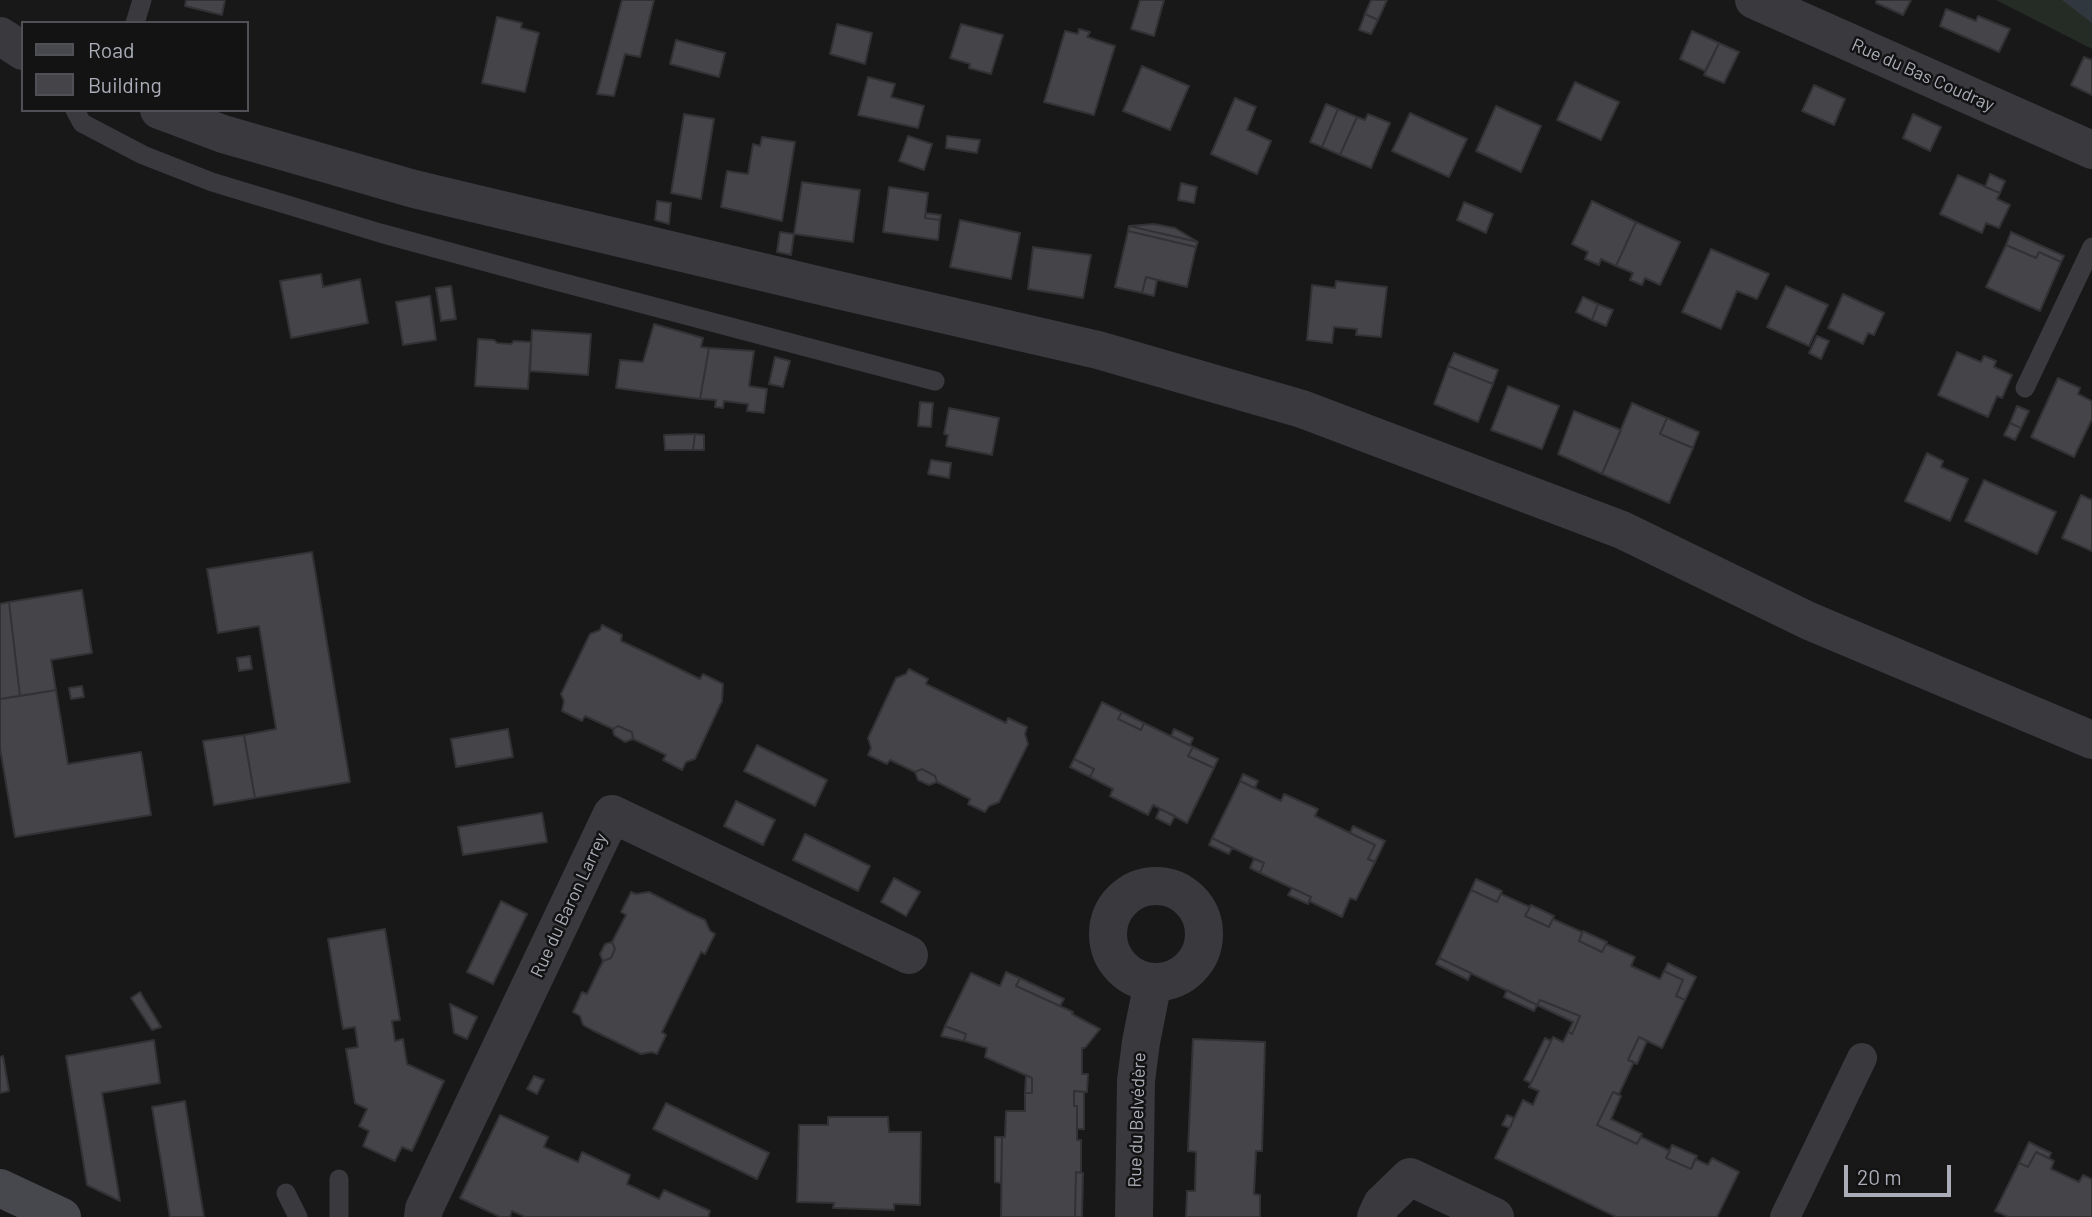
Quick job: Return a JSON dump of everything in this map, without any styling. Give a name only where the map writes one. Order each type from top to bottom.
[{"type":"main road","points":[[0,1188],[62,1217]]},
{"type":"street","name":"Rue du Bas Coudray","points":[[1755,0],[2092,150]]},
{"type":"street","points":[[0,36],[21,50]]},
{"type":"street","points":[[164,112],[223,134],[414,188],[1098,350],[1302,409],[1622,530],[1809,621],[2092,740]]},
{"type":"street","name":"Rue du Baron Larrey","points":[[423,1217],[424,1209],[612,814],[909,955]]},
{"type":"street","name":"Rue du Belvédère","points":[[1134,1217],[1136,1081],[1140,1042],[1153,982]]},
{"type":"street","points":[[1785,1217],[1862,1058]]},
{"type":"street","points":[[1376,1217],[1382,1204],[1410,1177],[1495,1217]]},
{"type":"lane","points":[[136,21],[142,0]]},
{"type":"lane","points":[[76,112],[82,123],[143,155],[212,182],[468,257],[935,381]]},
{"type":"lane","points":[[2025,388],[2092,247]]},
{"type":"lane","points":[[339,1179],[339,1217]]},
{"type":"lane","points":[[286,1193],[298,1217]]},
{"type":"shaded area","points":[[1996,0],[2092,0],[2092,49]]},
{"type":"shaded area","points":[[2062,0],[2092,0],[2092,23]]},
{"type":"building","points":[[186,0],[225,0],[222,15],[185,6]]},
{"type":"building","points":[[622,0],[654,0],[640,57],[625,54],[614,96],[597,94]]},
{"type":"building","points":[[1140,0],[1164,0],[1154,36],[1131,29]]},
{"type":"building","points":[[1371,0],[1387,0],[1378,20],[1365,14]]},
{"type":"building","points":[[1877,0],[1911,0],[1903,15],[1876,3]]},
{"type":"building","points":[[1946,9],[1976,21],[1978,16],[2010,29],[1999,52],[1940,26]]},
{"type":"building","points":[[1365,14],[1378,20],[1371,34],[1359,30]]},
{"type":"building","points":[[497,17],[522,23],[521,28],[539,33],[525,92],[482,83]]},
{"type":"building","points":[[837,24],[872,33],[865,64],[830,54]]},
{"type":"building","points":[[961,24],[1003,35],[991,74],[969,68],[970,64],[950,58]]},
{"type":"building","points":[[1079,29],[1090,32],[1087,37],[1115,46],[1094,115],[1044,102],[1065,31],[1078,34]]},
{"type":"building","points":[[1692,31],[1719,43],[1705,71],[1680,59]]},
{"type":"building","points":[[676,40],[725,53],[719,77],[670,64]]},
{"type":"building","points":[[1719,43],[1739,52],[1724,83],[1704,75]]},
{"type":"building","points":[[2084,57],[2092,60],[2092,95],[2071,85]]},
{"type":"building","points":[[1142,66],[1189,86],[1170,130],[1123,111]]},
{"type":"building","points":[[868,77],[895,84],[891,97],[924,106],[918,128],[858,115]]},
{"type":"building","points":[[1575,82],[1619,102],[1601,140],[1557,120]]},
{"type":"building","points":[[1814,85],[1845,99],[1834,125],[1802,111]]},
{"type":"building","points":[[1235,98],[1256,107],[1247,130],[1271,141],[1257,174],[1211,154]]},
{"type":"building","points":[[1326,104],[1338,109],[1322,147],[1310,142]]},
{"type":"building","points":[[1496,106],[1541,126],[1521,172],[1476,151]]},
{"type":"building","points":[[1338,109],[1357,117],[1340,155],[1322,147]]},
{"type":"building","points":[[1410,113],[1467,139],[1449,177],[1392,151]]},
{"type":"building","points":[[684,114],[714,119],[701,199],[671,193]]},
{"type":"building","points":[[1368,114],[1390,123],[1371,168],[1340,155],[1357,117],[1365,120]]},
{"type":"building","points":[[1913,114],[1941,127],[1930,151],[1903,138]]},
{"type":"building","points":[[908,136],[932,144],[924,170],[899,161]]},
{"type":"building","points":[[947,136],[980,140],[977,153],[946,148]]},
{"type":"building","points":[[762,137],[795,142],[782,221],[721,207],[727,171],[748,174],[753,144],[760,146]]},
{"type":"building","points":[[1990,174],[2005,181],[2000,193],[1985,187]]},
{"type":"building","points":[[1958,175],[2000,193],[1997,199],[2010,205],[1999,228],[1986,223],[1982,233],[1940,214]]},
{"type":"building","points":[[802,182],[860,190],[853,242],[794,234]]},
{"type":"building","points":[[1181,183],[1197,187],[1194,203],[1178,200]]},
{"type":"building","points":[[889,187],[928,193],[925,218],[940,220],[938,240],[883,232]]},
{"type":"building","points":[[657,201],[671,203],[669,224],[655,220]]},
{"type":"building","points":[[1592,201],[1636,222],[1616,266],[1601,259],[1599,265],[1585,259],[1588,252],[1572,244]]},
{"type":"building","points":[[1464,202],[1493,214],[1486,233],[1457,220]]},
{"type":"building","points":[[926,213],[941,215],[940,220],[925,218]]},
{"type":"building","points":[[960,220],[1020,233],[1011,279],[950,267]]},
{"type":"building","points":[[1636,222],[1680,242],[1660,285],[1645,278],[1642,285],[1630,280],[1633,273],[1616,266]]},
{"type":"building","points":[[1154,224],[1175,228],[1198,242],[1129,226]]},
{"type":"building","points":[[1129,226],[1198,242],[1196,247],[1128,231]]},
{"type":"building","points":[[1128,231],[1196,247],[1187,287],[1146,277],[1142,293],[1115,287]]},
{"type":"building","points":[[780,232],[794,234],[791,255],[777,252]]},
{"type":"building","points":[[2011,232],[2064,256],[2061,262],[2039,252],[2036,258],[2006,245]]},
{"type":"building","points":[[2006,245],[2036,258],[2039,252],[2061,262],[2040,311],[1986,287]]},
{"type":"building","points":[[1033,247],[1091,255],[1083,298],[1028,289]]},
{"type":"building","points":[[1711,249],[1769,274],[1757,299],[1737,291],[1721,329],[1682,312]]},
{"type":"building","points":[[321,274],[323,287],[360,279],[368,323],[291,338],[280,281]]},
{"type":"building","points":[[1146,277],[1157,280],[1154,296],[1142,293]]},
{"type":"building","points":[[1336,281],[1387,287],[1381,337],[1356,335],[1357,329],[1334,327],[1332,343],[1307,340],[1312,285],[1335,288]]},
{"type":"building","points":[[451,286],[456,319],[441,321],[436,288]]},
{"type":"building","points":[[1786,286],[1828,305],[1809,346],[1767,327]]},
{"type":"building","points":[[1843,294],[1884,313],[1874,335],[1868,333],[1863,344],[1828,328]]},
{"type":"building","points":[[430,296],[436,340],[403,345],[396,302]]},
{"type":"building","points":[[1583,297],[1598,304],[1592,320],[1576,312]]},
{"type":"building","points":[[1598,304],[1613,310],[1606,326],[1592,320]]},
{"type":"building","points":[[654,324],[703,338],[701,347],[709,348],[700,399],[616,388],[620,360],[643,362]]},
{"type":"building","points":[[532,330],[591,334],[588,375],[530,371]]},
{"type":"building","points":[[1817,336],[1829,341],[1821,359],[1809,353]]},
{"type":"building","points":[[478,339],[511,344],[514,341],[531,342],[528,389],[475,386]]},
{"type":"building","points":[[709,348],[754,351],[749,386],[767,389],[764,413],[747,411],[748,404],[724,401],[723,408],[715,407],[716,400],[700,399]]},
{"type":"building","points":[[1957,352],[1981,362],[1984,356],[1996,361],[1994,367],[2012,375],[2002,398],[1997,396],[1988,417],[1938,395]]},
{"type":"building","points":[[1454,353],[1498,370],[1493,384],[1448,366]]},
{"type":"building","points":[[775,357],[790,361],[783,387],[769,384]]},
{"type":"building","points":[[1448,366],[1493,384],[1478,422],[1434,404]]},
{"type":"building","points":[[2058,378],[2080,388],[2078,394],[2092,401],[2092,419],[2074,457],[2031,437]]},
{"type":"building","points":[[1508,386],[1559,406],[1542,449],[1491,430]]},
{"type":"building","points":[[920,402],[933,403],[931,427],[918,426]]},
{"type":"building","points":[[1632,403],[1667,418],[1660,434],[1693,448],[1669,503],[1602,474]]},
{"type":"building","points":[[2017,406],[2029,411],[2021,428],[2010,423]]},
{"type":"building","points":[[949,408],[999,418],[992,455],[946,446],[948,435],[944,434]]},
{"type":"building","points":[[1574,411],[1621,430],[1602,474],[1558,454]]},
{"type":"building","points":[[1667,418],[1699,432],[1693,448],[1660,434]]},
{"type":"building","points":[[2010,423],[2021,428],[2015,440],[2004,435]]},
{"type":"building","points":[[695,434],[693,450],[665,450],[664,435]]},
{"type":"building","points":[[695,434],[704,435],[704,450],[693,450]]},
{"type":"building","points":[[1927,453],[1943,461],[1941,467],[1968,479],[1950,521],[1905,501]]},
{"type":"building","points":[[931,460],[951,463],[949,478],[928,474]]},
{"type":"building","points":[[1984,480],[2056,512],[2037,554],[1965,521]]},
{"type":"building","points":[[2081,495],[2092,500],[2092,551],[2062,538]]},
{"type":"building","points":[[312,552],[350,782],[255,798],[244,735],[276,729],[259,626],[218,633],[207,569]]},
{"type":"building","points":[[82,590],[92,653],[51,660],[56,690],[20,696],[9,602]]},
{"type":"building","points":[[9,602],[20,696],[0,699],[0,604]]},
{"type":"building","points":[[602,625],[622,635],[621,641],[700,679],[703,674],[723,684],[722,701],[695,759],[686,762],[682,770],[663,760],[666,755],[633,739],[632,732],[618,726],[613,729],[585,716],[582,721],[562,711],[564,701],[561,694],[590,634],[600,630]]},
{"type":"building","points":[[250,656],[252,669],[239,671],[237,658]]},
{"type":"building","points":[[909,669],[928,679],[926,684],[1006,723],[1008,718],[1027,727],[1025,734],[1028,744],[999,802],[989,806],[985,812],[968,804],[970,799],[937,782],[935,776],[922,769],[915,772],[890,760],[887,764],[868,755],[871,748],[868,738],[896,678],[906,674]]},
{"type":"building","points":[[82,686],[84,697],[71,699],[69,688]]},
{"type":"building","points":[[56,690],[68,764],[141,752],[151,815],[15,837],[0,748],[0,699]]},
{"type":"building","points":[[1102,702],[1122,712],[1118,719],[1141,730],[1144,723],[1193,747],[1188,756],[1214,768],[1187,823],[1153,805],[1148,815],[1110,796],[1113,789],[1090,777],[1094,769],[1074,759]]},
{"type":"building","points":[[1122,712],[1144,723],[1141,730],[1118,719]]},
{"type":"building","points":[[618,726],[632,732],[633,739],[625,742],[614,735],[613,729]]},
{"type":"building","points":[[508,729],[513,757],[456,767],[451,739]]},
{"type":"building","points":[[1174,729],[1193,738],[1190,745],[1171,736]]},
{"type":"building","points":[[244,735],[255,798],[214,805],[203,741]]},
{"type":"building","points":[[757,745],[827,780],[815,806],[744,771]]},
{"type":"building","points":[[1193,747],[1218,759],[1214,768],[1188,756]]},
{"type":"building","points":[[1074,759],[1094,769],[1090,777],[1070,767]]},
{"type":"building","points":[[922,769],[935,776],[937,782],[929,785],[918,780],[915,772]]},
{"type":"building","points":[[1243,774],[1258,781],[1255,788],[1240,781]]},
{"type":"building","points":[[1240,781],[1281,801],[1284,794],[1318,809],[1315,816],[1375,845],[1368,859],[1375,862],[1356,900],[1350,898],[1342,917],[1309,901],[1311,897],[1260,873],[1264,863],[1212,838]]},
{"type":"building","points":[[736,801],[775,820],[763,845],[724,826]]},
{"type":"building","points":[[1160,809],[1175,816],[1170,825],[1156,818]]},
{"type":"building","points":[[542,813],[547,842],[463,855],[458,827]]},
{"type":"building","points":[[1353,826],[1385,841],[1375,862],[1368,859],[1375,845],[1350,833]]},
{"type":"building","points":[[805,834],[870,866],[858,891],[793,860]]},
{"type":"building","points":[[1212,838],[1232,848],[1229,854],[1209,845]]},
{"type":"building","points":[[1254,859],[1264,863],[1260,873],[1250,868]]},
{"type":"building","points":[[894,878],[920,892],[906,916],[881,902]]},
{"type":"building","points":[[1476,879],[1502,891],[1497,902],[1471,890]]},
{"type":"building","points":[[1292,888],[1311,897],[1308,904],[1288,895]]},
{"type":"building","points":[[1471,890],[1497,902],[1501,894],[1530,907],[1525,916],[1549,927],[1553,919],[1582,932],[1579,941],[1602,952],[1606,944],[1635,957],[1631,966],[1660,979],[1664,971],[1683,980],[1676,996],[1685,1000],[1662,1048],[1639,1037],[1628,1060],[1634,1062],[1619,1094],[1613,1092],[1597,1125],[1637,1144],[1641,1137],[1670,1151],[1666,1158],[1691,1169],[1695,1159],[1708,1165],[1712,1158],[1739,1172],[1717,1217],[1616,1217],[1495,1158],[1523,1100],[1533,1105],[1539,1091],[1529,1087],[1553,1037],[1563,1042],[1568,1032],[1572,1034],[1580,1016],[1540,1000],[1537,1005],[1439,958]]},
{"type":"building","points":[[631,892],[649,892],[705,920],[710,931],[715,934],[705,954],[701,952],[662,1032],[666,1035],[657,1054],[641,1054],[592,1030],[583,1025],[580,1016],[573,1012],[582,992],[587,994],[603,961],[611,958],[615,949],[612,942],[626,915],[621,912]]},
{"type":"building","points":[[501,901],[527,914],[493,984],[467,972]]},
{"type":"building","points":[[1531,905],[1554,916],[1549,927],[1525,916]]},
{"type":"building","points":[[385,929],[400,1020],[392,1021],[395,1041],[403,1039],[407,1064],[444,1081],[412,1151],[402,1147],[395,1161],[363,1146],[369,1131],[359,1126],[367,1109],[355,1103],[346,1049],[358,1047],[355,1027],[343,1029],[328,939]]},
{"type":"building","points":[[1583,931],[1607,942],[1602,952],[1579,941]]},
{"type":"building","points":[[612,942],[615,949],[611,958],[603,961],[600,954],[605,944]]},
{"type":"building","points":[[1439,958],[1471,973],[1468,980],[1436,964]]},
{"type":"building","points":[[1668,963],[1696,977],[1685,1000],[1676,996],[1683,980],[1664,971]]},
{"type":"building","points":[[1006,972],[1020,978],[1016,986],[1073,1012],[1072,1014],[1100,1029],[1085,1048],[1082,1048],[1082,1074],[1088,1074],[1087,1092],[1074,1091],[1077,1140],[1081,1140],[1081,1173],[1076,1172],[1075,1217],[1001,1217],[1002,1137],[1005,1137],[1006,1111],[1025,1111],[1025,1093],[1032,1093],[1032,1078],[985,1057],[987,1048],[964,1041],[966,1034],[945,1026],[971,973],[1000,986]]},
{"type":"building","points":[[1020,978],[1064,999],[1060,1006],[1016,986]]},
{"type":"building","points":[[1507,990],[1537,1005],[1534,1011],[1504,997]]},
{"type":"building","points":[[140,992],[161,1027],[152,1030],[131,998]]},
{"type":"building","points":[[1540,1000],[1580,1016],[1572,1034],[1568,1032],[1573,1022],[1537,1005]]},
{"type":"building","points":[[450,1004],[477,1017],[467,1039],[454,1033]]},
{"type":"building","points":[[945,1026],[966,1034],[964,1041],[941,1036]]},
{"type":"building","points":[[1639,1037],[1647,1041],[1637,1064],[1628,1060]]},
{"type":"building","points":[[1545,1038],[1551,1041],[1531,1083],[1524,1080]]},
{"type":"building","points":[[1193,1039],[1265,1042],[1262,1151],[1256,1151],[1254,1194],[1260,1195],[1260,1217],[1186,1217],[1187,1191],[1195,1191],[1196,1152],[1188,1151]]},
{"type":"building","points":[[154,1040],[160,1083],[102,1093],[120,1201],[87,1185],[66,1056]]},
{"type":"building","points":[[3,1056],[9,1091],[0,1093],[0,1057]]},
{"type":"building","points":[[1026,1075],[1032,1078],[1032,1093],[1025,1093]]},
{"type":"building","points":[[534,1076],[544,1080],[537,1094],[527,1089]]},
{"type":"building","points":[[1074,1091],[1084,1092],[1084,1129],[1077,1129]]},
{"type":"building","points":[[1613,1092],[1621,1096],[1611,1119],[1642,1134],[1637,1144],[1597,1125]]},
{"type":"building","points":[[185,1101],[204,1217],[170,1217],[152,1107]]},
{"type":"building","points":[[666,1103],[769,1153],[757,1179],[653,1129]]},
{"type":"building","points":[[500,1115],[548,1137],[544,1147],[578,1162],[582,1152],[630,1175],[627,1184],[659,1199],[664,1190],[710,1211],[708,1217],[525,1217],[512,1211],[510,1217],[500,1217],[460,1198]]},
{"type":"building","points":[[1507,1115],[1514,1118],[1510,1128],[1502,1125]]},
{"type":"building","points":[[828,1117],[888,1117],[889,1132],[921,1132],[920,1205],[894,1204],[894,1210],[833,1208],[834,1203],[797,1202],[799,1125],[828,1125]]},
{"type":"building","points":[[995,1137],[1002,1137],[1001,1183],[995,1182]]},
{"type":"building","points":[[2029,1142],[2051,1153],[2049,1158],[2036,1152],[2028,1167],[2019,1163]]},
{"type":"building","points":[[1672,1145],[1697,1156],[1691,1169],[1666,1158]]},
{"type":"building","points":[[2036,1152],[2054,1161],[2051,1169],[2079,1182],[2083,1175],[2092,1179],[2092,1217],[2008,1217],[1995,1211],[2019,1163],[2028,1167]]},
{"type":"building","points":[[1076,1172],[1083,1173],[1082,1217],[1075,1217]]}]
